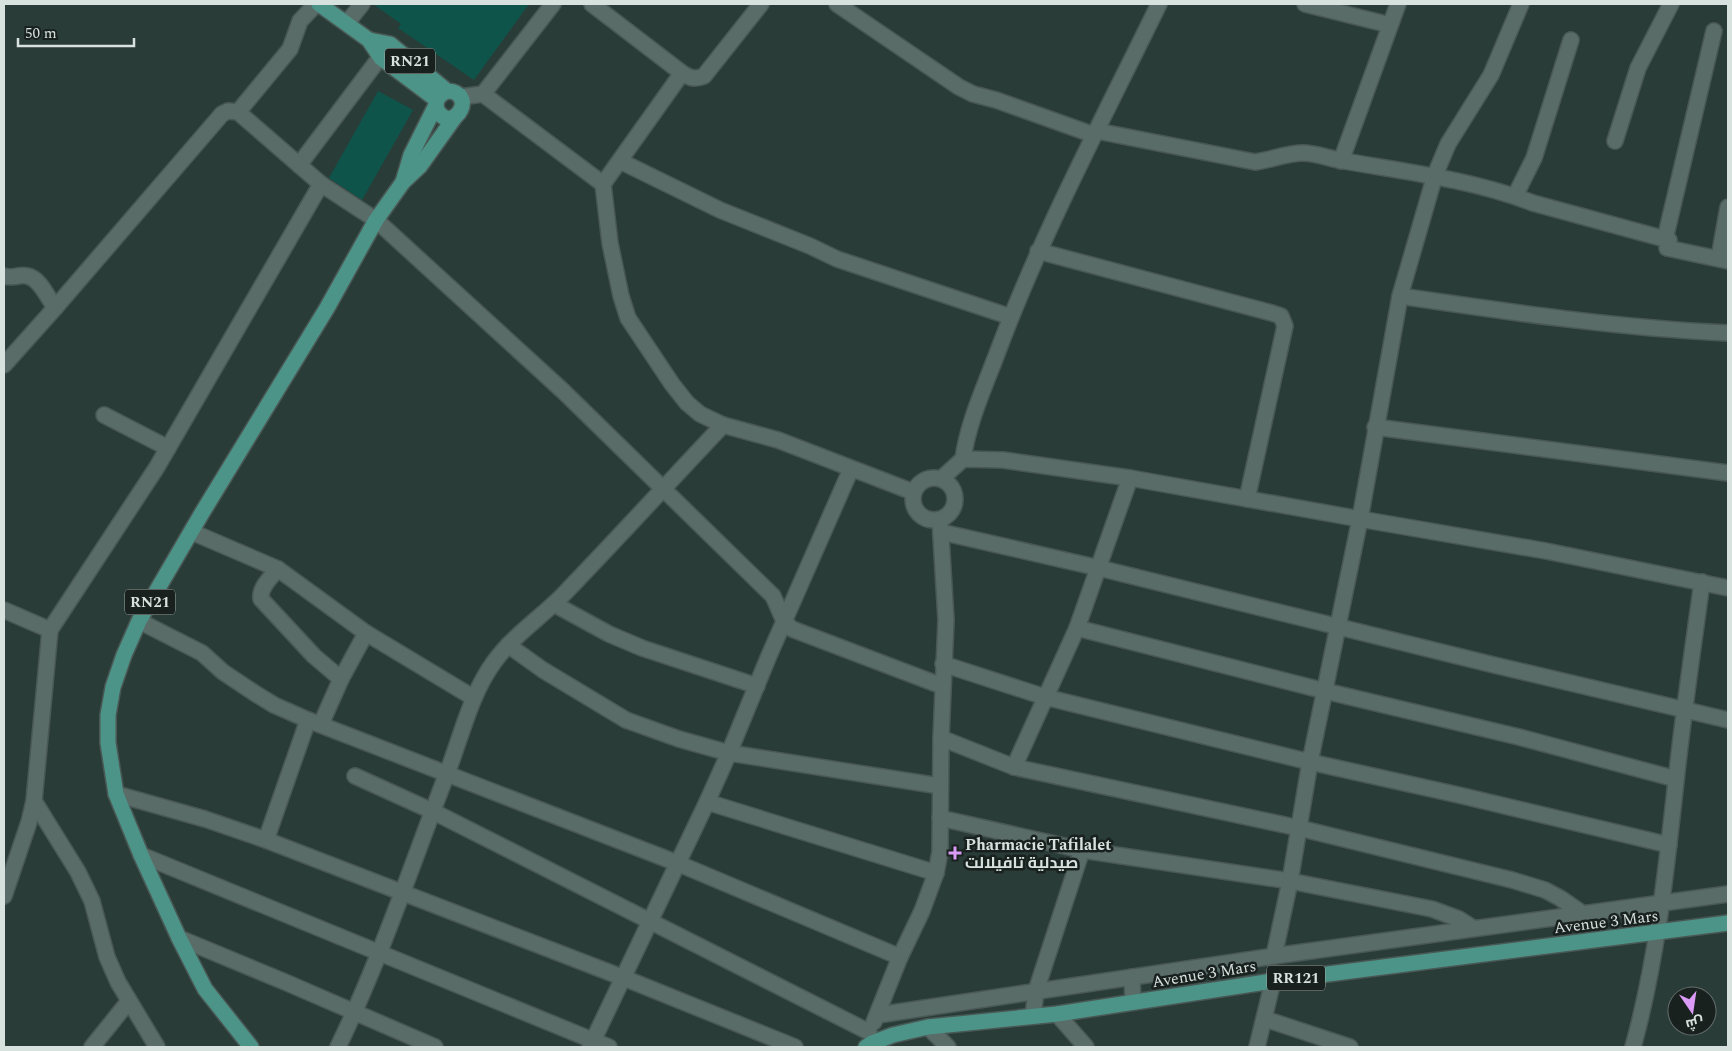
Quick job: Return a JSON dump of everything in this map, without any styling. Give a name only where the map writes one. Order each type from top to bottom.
[{"type":"main road","name":"RN21","points":[[251,1047],[205,989],[141,856],[116,794],[108,742],[108,715],[113,687],[139,621],[327,308],[376,220],[402,182],[420,166],[462,108],[381,58],[369,40],[317,4]]},
{"type":"main road","name":"RN21","points":[[369,40],[390,44],[445,98]]},
{"type":"main road","name":"RN21","points":[[445,98],[439,113],[442,116],[455,117]]},
{"type":"main road","name":"RN21","points":[[402,182],[411,155],[445,98]]},
{"type":"main road","name":"Avenue 3 Mars","points":[[866,1047],[893,1035],[928,1027],[1057,1014],[1272,981],[1728,923]]},
{"type":"street","points":[[238,112],[290,49],[300,21],[317,4]]},
{"type":"street","points":[[347,23],[362,4]]},
{"type":"street","points":[[483,94],[553,4]]},
{"type":"street","points":[[592,4],[682,73],[690,78],[697,79],[704,76],[761,4]]},
{"type":"street","points":[[838,4],[959,87],[973,94],[1096,133],[1254,162],[1301,153],[1312,153],[1341,161],[1435,176],[1515,196],[1534,203],[1669,240],[1668,248],[1724,259],[1728,207]]},
{"type":"street","points":[[941,479],[963,459],[969,430],[1038,251],[1159,4]]},
{"type":"street","points":[[1305,4],[1390,25]]},
{"type":"street","points":[[1341,161],[1398,4]]},
{"type":"street","points":[[1274,956],[1290,881],[1310,762],[1337,625],[1360,520],[1375,427],[1400,296],[1435,176],[1448,144],[1491,75],[1522,4]]},
{"type":"street","points":[[1615,141],[1638,68],[1671,4]]},
{"type":"street","points":[[1665,239],[1714,31]]},
{"type":"street","points":[[1515,196],[1534,158],[1571,40]]},
{"type":"street","points":[[299,165],[390,44]]},
{"type":"street","points":[[682,73],[603,184],[610,242],[621,296],[628,318],[672,384],[687,403],[700,414],[723,425],[778,440],[913,492]]},
{"type":"street","points":[[445,98],[483,94],[603,184]]},
{"type":"street","points":[[4,365],[222,114],[228,111],[238,112],[321,184],[376,220],[563,391],[772,596],[784,621],[792,629],[942,686]]},
{"type":"street","points":[[620,160],[720,210],[810,246],[837,260],[1011,317]]},
{"type":"street","points":[[4,893],[29,822],[34,801],[50,630],[168,448],[321,184]]},
{"type":"street","points":[[1038,251],[1272,312],[1281,316],[1285,326],[1247,499]]},
{"type":"street","points":[[4,276],[8,278],[26,276],[34,279],[55,308]]},
{"type":"street","points":[[1400,296],[1619,326],[1728,333]]},
{"type":"street","points":[[104,415],[168,448]]},
{"type":"street","points":[[338,1047],[354,1013],[402,892],[474,698],[494,662],[508,645],[554,604],[723,425]]},
{"type":"street","points":[[1375,427],[1728,473]]},
{"type":"street","points":[[963,459],[1003,460],[1130,478],[1360,520],[1546,551],[1728,588]]},
{"type":"street","points":[[591,1044],[707,802],[851,469]]},
{"type":"street","points":[[1014,767],[1077,628],[1130,478]]},
{"type":"street","points":[[861,1047],[878,1015],[900,957],[922,911],[936,873],[940,852],[942,686],[946,620],[941,526],[951,512],[956,499],[951,487],[941,479],[927,479],[916,486],[913,492],[914,508],[925,519],[941,526],[1099,568],[1494,665],[1728,720]]},
{"type":"street","points":[[192,532],[278,568],[366,633],[474,698]]},
{"type":"street","points":[[278,568],[262,590],[261,599],[314,656],[341,679]]},
{"type":"street","points":[[1633,1047],[1644,1009],[1658,932],[1702,582]]},
{"type":"street","points":[[554,604],[609,634],[642,648],[757,686]]},
{"type":"street","points":[[4,610],[50,630]]},
{"type":"street","points":[[139,621],[202,653],[223,672],[274,705],[677,863],[900,957]]},
{"type":"street","points":[[1077,628],[1325,692],[1519,737],[1676,779]]},
{"type":"street","points":[[266,840],[314,722],[341,679],[366,633]]},
{"type":"street","points":[[508,645],[543,670],[626,720],[679,739],[729,753],[940,786]]},
{"type":"street","points":[[943,664],[1045,697],[1310,762],[1669,845]]},
{"type":"street","points":[[941,738],[1014,767],[1299,828],[1512,880],[1545,890],[1583,914]]},
{"type":"street","points":[[355,776],[432,811],[651,920],[869,1032]]},
{"type":"street","points":[[116,794],[205,819],[266,840],[624,978],[795,1047]]},
{"type":"street","points":[[34,801],[78,872],[92,900],[107,957],[129,1001],[157,1047]]},
{"type":"street","points":[[707,802],[936,873]]},
{"type":"street","points":[[940,818],[1082,850],[1290,881],[1432,909],[1459,919],[1473,928]]},
{"type":"street","points":[[1032,1016],[1036,991],[1082,850]]},
{"type":"street","points":[[141,856],[378,952],[591,1044],[609,1047]]},
{"type":"street","points":[[878,1015],[1274,956],[1728,894]]},
{"type":"street","points":[[179,938],[435,1047]]},
{"type":"street","points":[[1132,977],[1133,1002]]},
{"type":"street","points":[[1257,1047],[1265,1019],[1272,981]]},
{"type":"street","points":[[92,1047],[129,1001]]},
{"type":"street","points":[[1057,1014],[1086,1047]]},
{"type":"street","points":[[1265,1019],[1350,1047]]},
{"type":"street","points":[[928,1027],[948,1047]]},
{"type":"building","points":[[373,4],[529,4],[474,80],[398,28],[401,24]]},
{"type":"building","points":[[378,91],[413,110],[362,200],[329,178]]},
{"type":"place","name":"Pharmacie Tafilalet صيدلية تافيلالت","points":[[955,853]]}]
